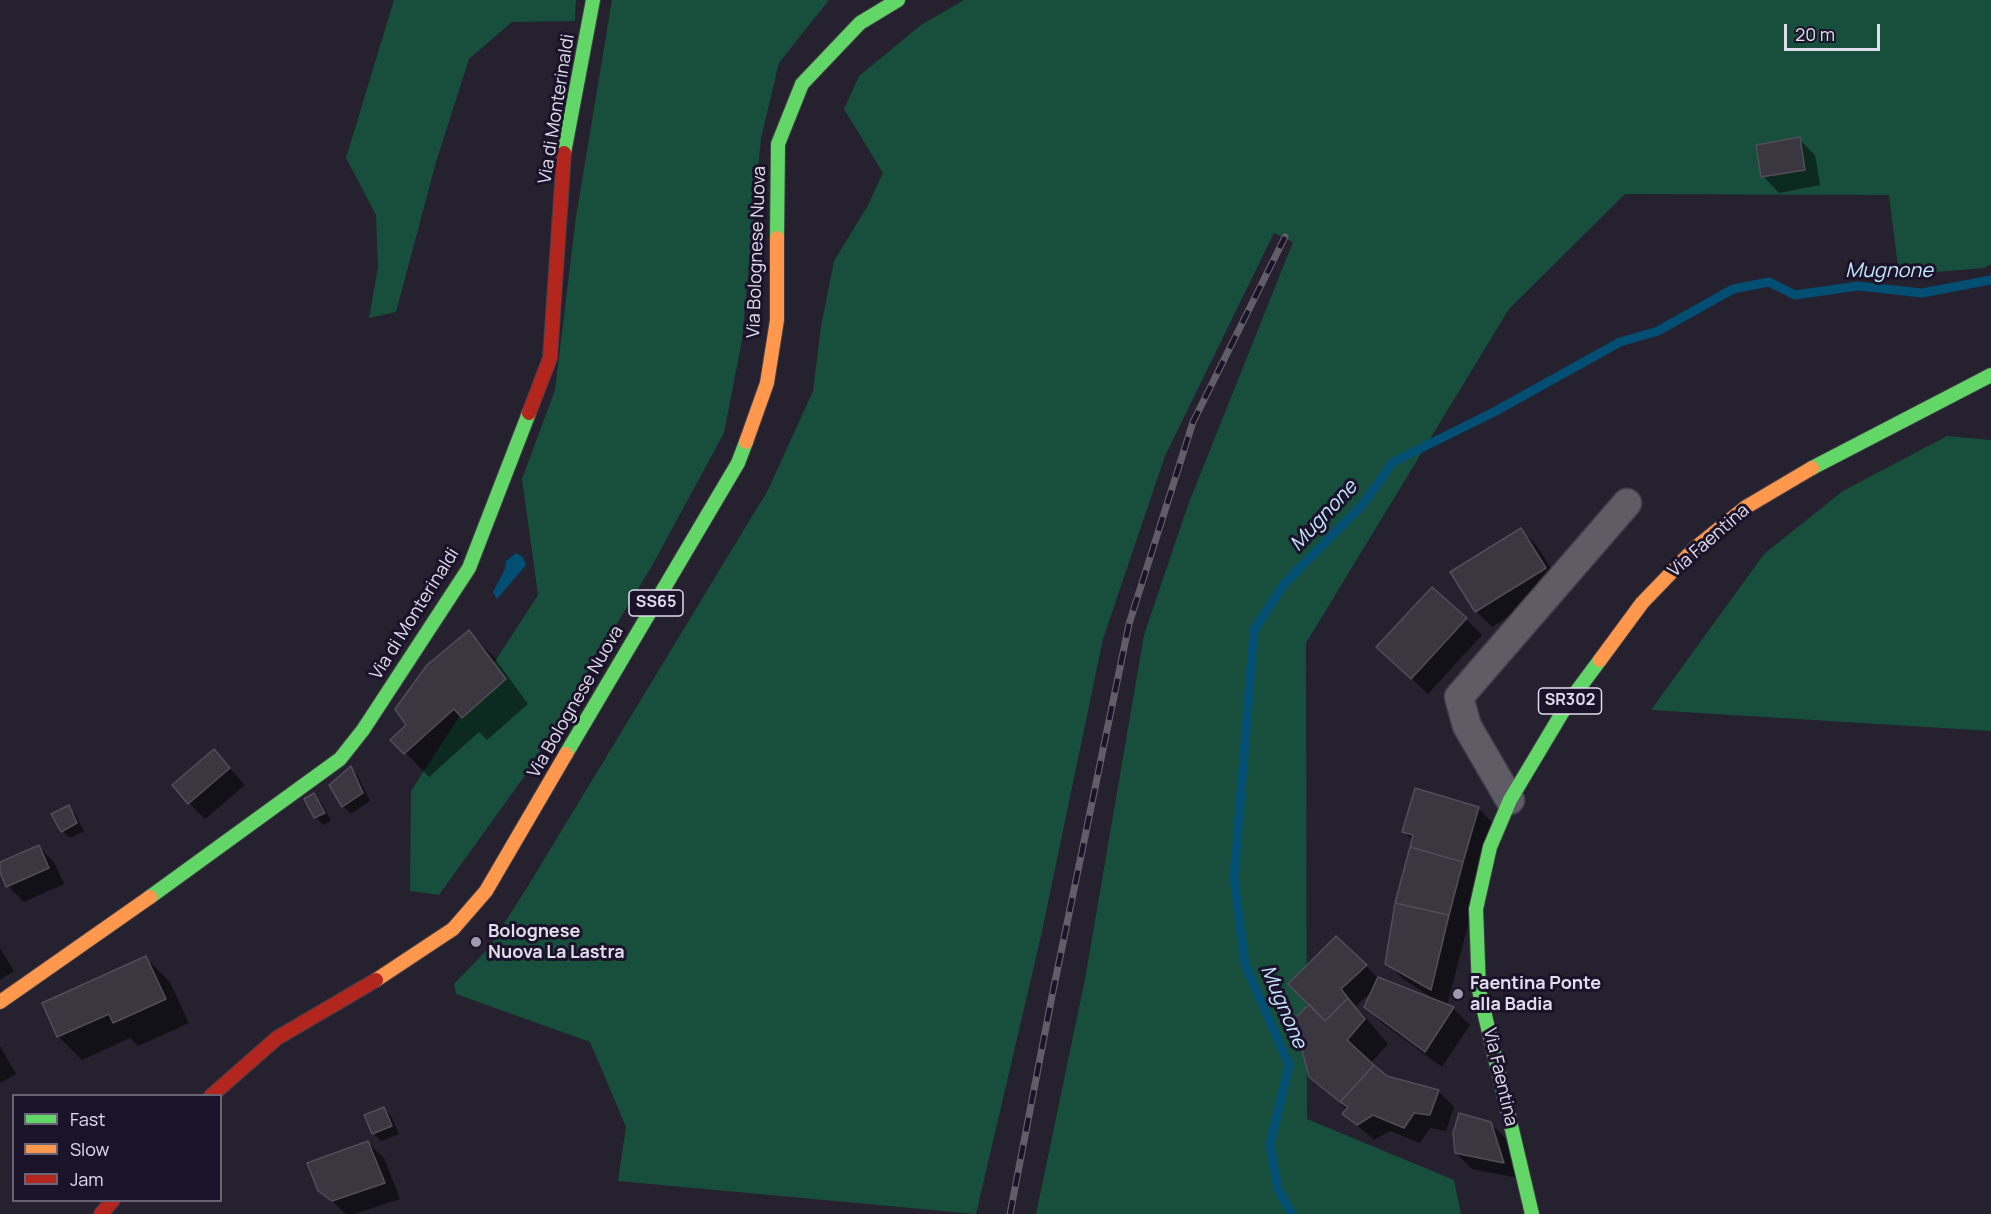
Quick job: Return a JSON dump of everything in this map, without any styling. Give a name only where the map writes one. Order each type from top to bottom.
[{"type":"main road","name":"Via di Monterinaldi","points":[[0,1002],[138,907],[340,759],[363,730],[469,568],[550,358],[564,153],[592,0]]},
{"type":"main road","name":"Via Bolognese Nuova","points":[[212,1094],[277,1038],[404,964],[453,929],[486,891],[738,463],[767,383],[777,320],[778,144],[802,84],[860,22],[898,0]]},
{"type":"main road","name":"Via Faentina","points":[[1532,1214],[1479,990],[1476,964],[1476,909],[1490,847],[1510,800],[1568,703],[1642,603],[1694,549],[1746,507],[1766,495],[1826,460],[1991,375]]},
{"type":"main road","points":[[101,1214],[111,1202]]},
{"type":"street","points":[[1510,800],[1467,726],[1459,697],[1627,503]]},
{"type":"green space","points":[[394,0],[576,0],[575,21],[512,22],[469,59],[436,162],[396,312],[369,318],[378,267],[376,215],[346,158]]},
{"type":"green space","points":[[612,0],[829,0],[779,63],[761,138],[742,340],[724,433],[653,564],[526,774],[439,895],[410,891],[411,791],[538,595],[522,479],[555,390],[576,217]]},
{"type":"green space","points":[[964,0],[1991,0],[1991,264],[1984,268],[1899,275],[1889,195],[1625,194],[1509,309],[1306,643],[1307,1119],[1454,1180],[1461,1214],[1036,1214],[1085,979],[1144,635],[1188,505],[1293,242],[1274,233],[1165,456],[1103,639],[1041,936],[976,1214],[618,1181],[626,1127],[590,1042],[456,994],[454,984],[488,949],[768,490],[813,391],[821,326],[834,261],[867,207],[883,173],[844,109],[859,76],[921,25]]},
{"type":"green space","points":[[1947,436],[1991,440],[1991,731],[1651,710],[1764,554],[1843,491]]},
{"type":"water","points":[[516,553],[523,557],[526,565],[497,599],[493,592],[505,569],[506,561]]},
{"type":"building","points":[[1800,137],[1805,170],[1761,177],[1756,145]]},
{"type":"building","points":[[1521,528],[1546,568],[1475,612],[1450,572]]},
{"type":"building","points":[[1432,587],[1467,618],[1411,679],[1376,647]]},
{"type":"building","points":[[469,630],[506,679],[462,718],[454,709],[404,754],[390,740],[406,725],[395,709],[427,665]]},
{"type":"building","points":[[214,749],[230,768],[188,804],[172,785]]},
{"type":"building","points":[[351,766],[363,793],[342,807],[329,785]]},
{"type":"building","points":[[1415,788],[1479,807],[1463,862],[1410,847],[1413,835],[1402,832]]},
{"type":"building","points":[[314,793],[325,813],[314,818],[304,799]]},
{"type":"building","points":[[69,805],[77,823],[61,832],[51,814]]},
{"type":"building","points":[[39,845],[49,868],[6,887],[0,872],[0,862]]},
{"type":"building","points":[[1410,847],[1463,862],[1449,915],[1395,903]]},
{"type":"building","points":[[1395,903],[1449,915],[1431,990],[1385,964]]},
{"type":"building","points":[[1336,936],[1367,965],[1341,989],[1348,998],[1325,1021],[1288,984]]},
{"type":"building","points":[[146,956],[166,999],[113,1023],[109,1014],[57,1037],[42,1003]]},
{"type":"building","points":[[1378,977],[1454,1007],[1425,1052],[1364,1007]]},
{"type":"building","points":[[1348,998],[1365,1019],[1347,1040],[1374,1065],[1340,1102],[1309,1077],[1294,1019],[1309,1004],[1325,1021]]},
{"type":"building","points":[[1374,1065],[1387,1076],[1439,1090],[1430,1115],[1414,1113],[1404,1128],[1373,1115],[1357,1125],[1342,1114],[1348,1107],[1340,1102]]},
{"type":"building","points":[[384,1107],[392,1126],[372,1134],[364,1115]]},
{"type":"building","points":[[1459,1113],[1491,1122],[1504,1163],[1455,1153],[1453,1133]]},
{"type":"building","points":[[368,1141],[385,1183],[332,1201],[318,1191],[307,1163]]},
{"type":"waterway","name":"Mugnone","points":[[1292,1214],[1278,1189],[1270,1145],[1289,1065],[1245,964],[1234,878],[1254,630],[1284,584],[1363,504],[1393,462],[1494,412],[1620,342],[1658,331],[1733,289],[1769,282],[1795,295],[1858,286],[1922,293],[1991,280]]},
{"type":"railway","points":[[1010,1214],[1052,996],[1129,624],[1193,422],[1285,237]]},
{"type":"traffic: fast","points":[[564,153],[593,0]]},
{"type":"traffic: fast","points":[[777,238],[778,144],[802,84],[860,23],[898,0]]},
{"type":"traffic: fast","points":[[1812,468],[1991,375]]},
{"type":"traffic: fast","points":[[150,897],[340,759],[363,730],[469,568],[529,413]]},
{"type":"traffic: fast","points":[[566,754],[738,463],[746,442]]},
{"type":"traffic: fast","points":[[1532,1214],[1479,990],[1476,909],[1490,847],[1510,800],[1568,703],[1600,660]]},
{"type":"traffic: slow","points":[[746,442],[767,383],[777,320],[777,238]]},
{"type":"traffic: slow","points":[[1600,660],[1642,603],[1694,549],[1746,507],[1812,468]]},
{"type":"traffic: slow","points":[[376,980],[453,929],[486,891],[566,754]]},
{"type":"traffic: slow","points":[[0,1002],[150,897]]},
{"type":"traffic: jam","points":[[529,413],[550,358],[564,153]]},
{"type":"traffic: jam","points":[[213,1094],[277,1038],[376,980]]},
{"type":"traffic: jam","points":[[101,1214],[111,1202]]},
{"type":"place","name":"Bolognese Nuova La Lastra","points":[[476,942]]},
{"type":"place","name":"Faentina Ponte alla Badia","points":[[1458,994]]}]
